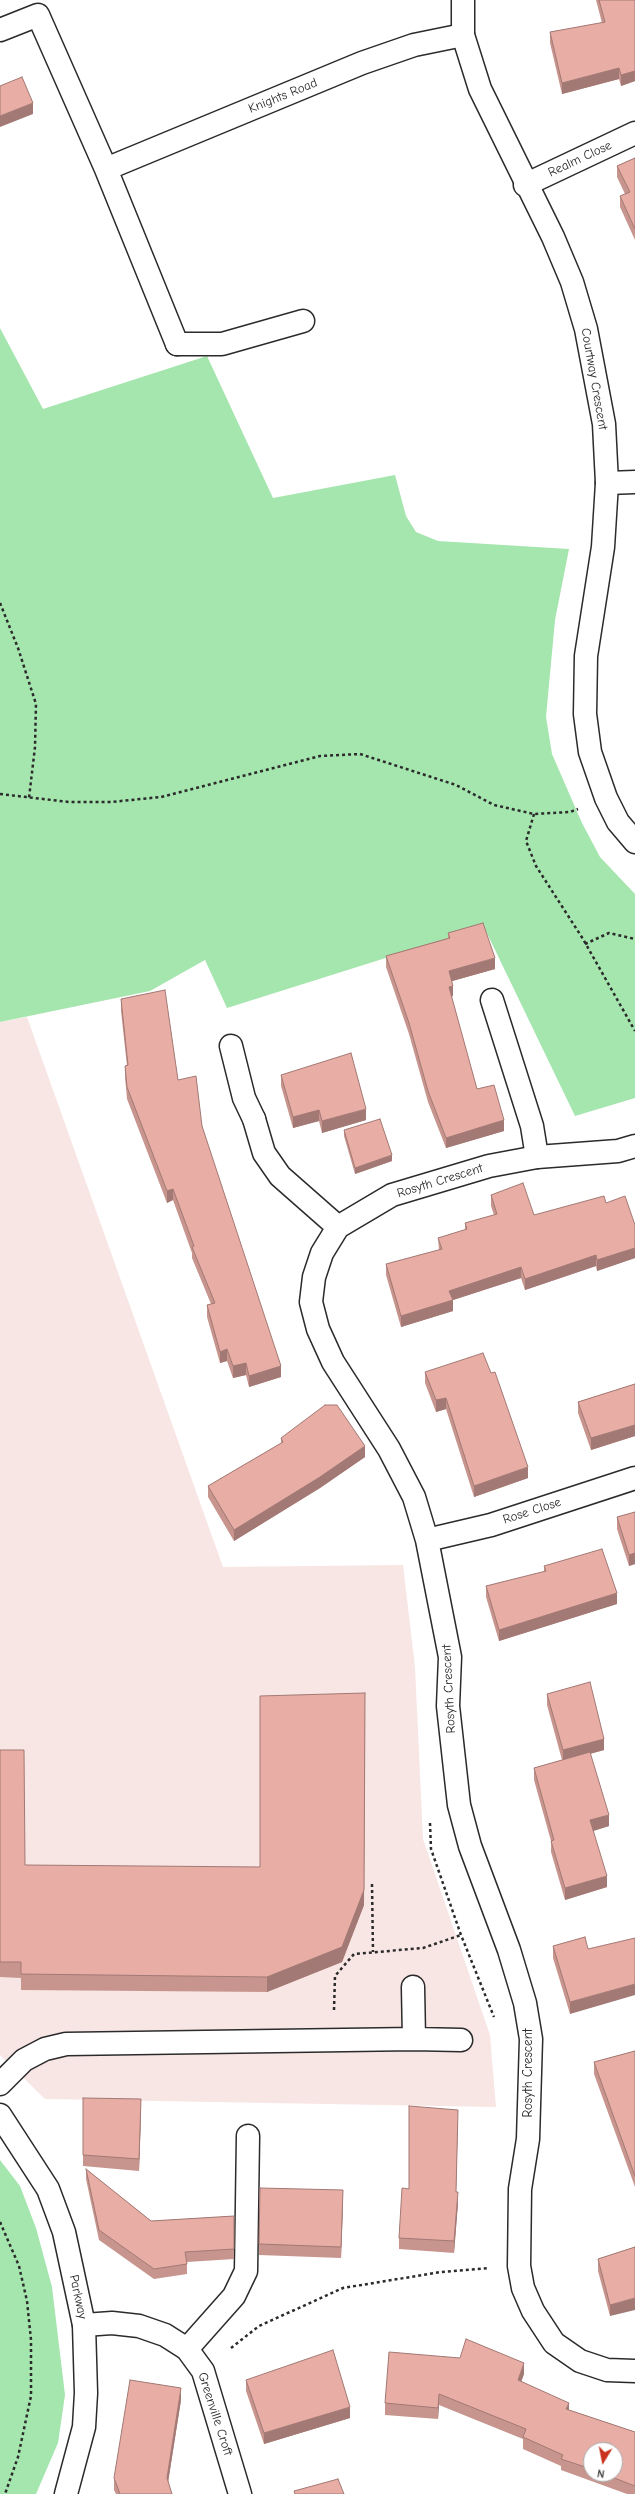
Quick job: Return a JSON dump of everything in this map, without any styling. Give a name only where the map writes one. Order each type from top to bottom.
[{"type":"street","name":"Courtway Crescent","points":[[463,0],[463,35],[480,89],[525,185],[553,237],[572,282],[586,329],[604,424],[607,483],[603,547],[586,656],[585,714],[590,752],[606,798],[618,822],[635,842]]},
{"type":"street","points":[[0,30],[38,15],[106,169],[177,344],[222,344],[303,321]]},
{"type":"street","name":"Knights Road","points":[[106,169],[362,63],[414,44],[463,35]]},
{"type":"street","name":"Realm Close","points":[[525,185],[635,133]]},
{"type":"street","points":[[607,483],[635,482]]},
{"type":"street","points":[[492,1000],[532,1126],[537,1157]]},
{"type":"street","points":[[231,1046],[244,1098],[254,1119],[264,1153],[280,1176],[338,1227]]},
{"type":"street","name":"Rosyth Crescent","points":[[635,1146],[618,1151],[537,1157],[489,1166],[392,1195],[338,1227],[322,1252],[314,1277],[311,1302],[318,1329],[333,1362],[392,1456],[414,1497],[427,1540],[450,1657],[448,1706],[460,1805],[470,1846],[509,1950],[525,2003],[531,2039],[528,2139],[520,2189],[519,2266],[523,2288],[533,2311],[554,2343],[580,2361],[607,2370],[635,2372]]},
{"type":"street","name":"Rose Close","points":[[427,1540],[491,1524],[635,1478]]},
{"type":"street","points":[[413,1987],[414,2039]]},
{"type":"street","points":[[0,2084],[24,2060],[45,2049],[66,2044],[414,2039],[461,2040]]},
{"type":"street","name":"Parkway","points":[[0,2115],[48,2189],[64,2232],[84,2326],[86,2393],[84,2427],[66,2494]]},
{"type":"street","points":[[187,2349],[234,2296],[246,2271],[248,2136]]},
{"type":"street","name":"Greenville Croft","points":[[84,2326],[112,2323],[139,2326],[165,2336],[187,2349],[203,2371],[240,2494]]},
{"type":"path","points":[[0,603],[18,648],[36,704],[35,747],[28,798]]},
{"type":"path","points":[[0,794],[28,798],[110,802],[161,797],[320,756],[360,754],[456,785],[494,804],[534,814],[570,812],[606,798]]},
{"type":"path","points":[[534,814],[526,841],[536,866],[585,944],[635,1031]]},
{"type":"path","points":[[585,944],[609,934],[635,939]]},
{"type":"path","points":[[430,1818],[431,1849],[461,1935],[495,2018]]},
{"type":"path","points":[[372,1884],[373,1952]]},
{"type":"path","points":[[334,2040],[335,1976],[354,1954],[423,1948],[461,1935]]},
{"type":"path","points":[[0,2222],[19,2266],[28,2301],[31,2340],[31,2396],[18,2457],[5,2494]]},
{"type":"path","points":[[203,2371],[259,2326],[343,2288],[441,2272],[519,2266]]},
{"type":"shaded area","points":[[27,1017],[223,1567],[403,1565],[415,1667],[423,1839],[490,2035],[496,2107],[45,2099],[0,2055],[0,1022]]},
{"type":"green space","points":[[0,328],[43,409],[207,356],[273,498],[395,475],[406,516],[416,532],[438,541],[569,549],[555,620],[546,717],[552,754],[582,823],[600,857],[635,894],[635,1098],[575,1116],[484,927],[227,1008],[205,960],[150,991],[0,1022]]},
{"type":"green space","points":[[0,2160],[20,2186],[36,2228],[52,2287],[65,2395],[58,2443],[36,2494],[0,2494]]},
{"type":"building","points":[[599,0],[635,0],[635,71],[621,75],[619,68],[562,83],[550,32],[605,22]]},
{"type":"building","points":[[22,77],[33,103],[0,116],[0,86]]},
{"type":"building","points":[[635,158],[635,229],[620,196],[630,192],[617,166]]},
{"type":"building","points":[[483,923],[495,958],[449,971],[453,986],[449,987],[477,1089],[494,1085],[504,1120],[446,1138],[428,1091],[409,1023],[386,956],[450,938],[448,933]]},
{"type":"building","points":[[165,990],[178,1080],[196,1076],[202,1126],[281,1366],[249,1376],[246,1363],[233,1366],[227,1349],[220,1352],[207,1305],[215,1303],[192,1247],[194,1246],[173,1189],[167,1191],[127,1087],[125,1066],[128,1065],[121,999]]},
{"type":"building","points":[[351,1053],[366,1109],[322,1121],[319,1110],[293,1117],[281,1075]]},
{"type":"building","points":[[380,1119],[392,1155],[355,1168],[344,1130]]},
{"type":"building","points":[[523,1183],[534,1215],[604,1196],[606,1203],[625,1196],[635,1225],[635,1248],[597,1260],[596,1255],[525,1279],[521,1267],[449,1291],[453,1300],[401,1316],[386,1264],[442,1249],[438,1238],[467,1229],[465,1223],[497,1214],[491,1195]]},
{"type":"building","points":[[483,1353],[491,1373],[495,1372],[528,1467],[474,1486],[446,1398],[436,1400],[425,1372]]},
{"type":"building","points":[[635,1384],[635,1425],[591,1438],[578,1402]]},
{"type":"building","points":[[325,1405],[337,1405],[365,1446],[320,1477],[234,1530],[208,1486],[283,1442],[281,1438]]},
{"type":"building","points":[[635,1512],[635,1553],[629,1555],[617,1517]]},
{"type":"building","points":[[602,1549],[617,1593],[499,1630],[486,1586],[546,1571],[544,1566]]},
{"type":"building","points":[[590,1682],[604,1739],[563,1750],[547,1694]]},
{"type":"building","points":[[365,1693],[364,1890],[342,1947],[267,1977],[21,1974],[21,1962],[0,1962],[0,1750],[24,1750],[25,1865],[260,1867],[260,1696]]},
{"type":"building","points":[[590,1752],[609,1815],[590,1820],[607,1876],[565,1888],[551,1841],[554,1840],[534,1768]]},
{"type":"building","points":[[585,1937],[588,1949],[635,1938],[635,1984],[570,2002],[553,1946]]},
{"type":"building","points":[[635,2051],[635,2176],[594,2062]]},
{"type":"building","points":[[83,2098],[141,2099],[139,2159],[83,2155]]},
{"type":"building","points":[[409,2106],[458,2110],[456,2192],[458,2192],[454,2241],[399,2238],[402,2188],[409,2189]]},
{"type":"building","points":[[86,2169],[151,2221],[234,2216],[234,2249],[185,2252],[187,2264],[154,2269],[99,2230]]},
{"type":"building","points":[[260,2188],[343,2190],[341,2247],[259,2244]]},
{"type":"building","points":[[635,2247],[635,2298],[610,2305],[598,2259]]},
{"type":"building","points":[[466,2339],[524,2363],[518,2380],[569,2403],[566,2409],[635,2432],[635,2486],[623,2481],[623,2442],[583,2442],[583,2466],[561,2459],[563,2455],[523,2437],[526,2429],[439,2394],[438,2408],[385,2403],[389,2352],[460,2358]]},
{"type":"building","points":[[333,2350],[350,2407],[264,2433],[246,2380]]},
{"type":"building","points":[[130,2380],[181,2388],[167,2478],[172,2494],[120,2494],[114,2478]]},
{"type":"building","points":[[338,2479],[344,2494],[295,2494],[294,2491]]}]
